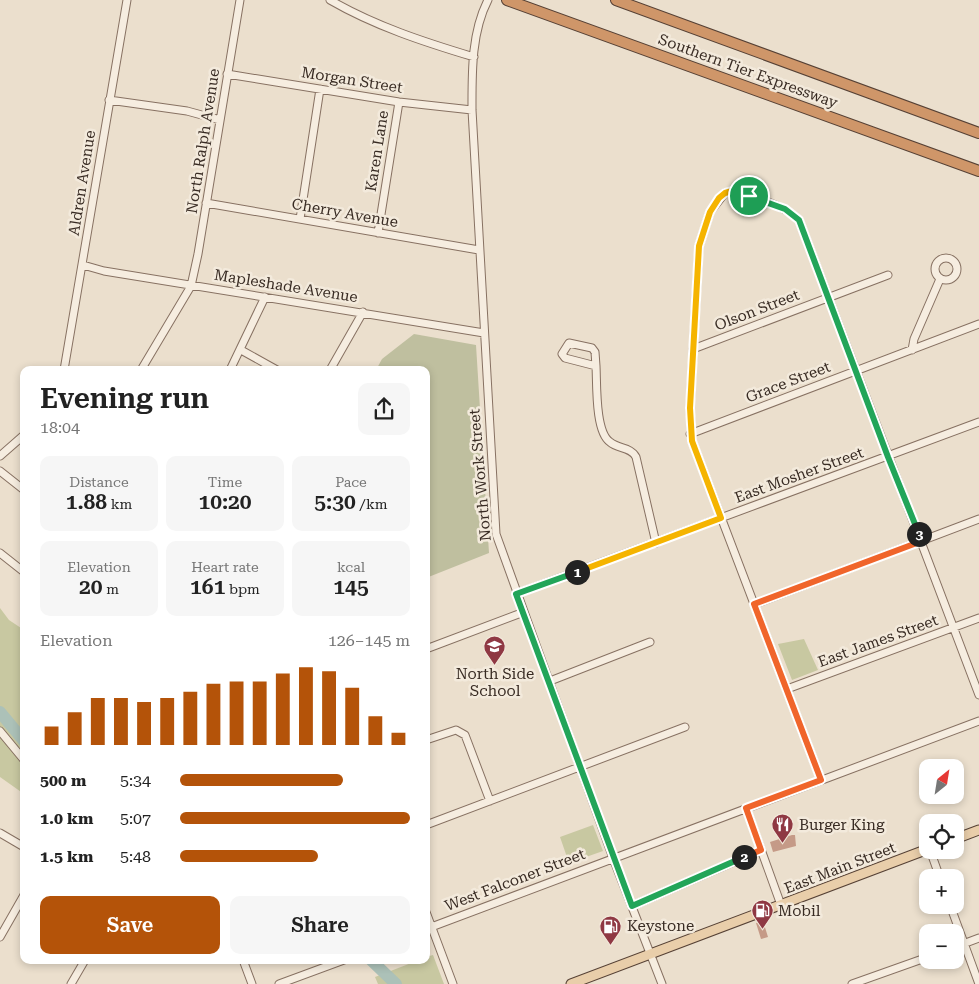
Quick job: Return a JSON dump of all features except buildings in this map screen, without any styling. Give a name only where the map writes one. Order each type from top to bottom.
[{"type":"highway","name":"Southern Tier Expressway","points":[[616,0],[979,133]]},
{"type":"highway","name":"Southern Tier Expressway","points":[[511,1],[979,171]]},
{"type":"main road","points":[[964,836],[979,830]]},
{"type":"main road","name":"East Main Street","points":[[571,984],[919,854]]},
{"type":"street","name":"Aldren Avenue","points":[[65,366],[127,0]]},
{"type":"street","name":"North Ralph Avenue","points":[[191,286],[240,0]]},
{"type":"street","points":[[330,0],[373,22],[429,44],[474,57]]},
{"type":"street","name":"North Work Street","points":[[488,0],[475,42],[472,110],[496,534],[516,594],[550,681],[613,858],[662,984]]},
{"type":"street","name":"Morgan Street","points":[[227,74],[399,102],[472,110]]},
{"type":"street","points":[[300,219],[320,89]]},
{"type":"street","points":[[109,100],[188,111],[220,120]]},
{"type":"street","name":"Karen Lane","points":[[378,233],[399,102]]},
{"type":"street","points":[[821,780],[690,434],[699,246],[710,212],[719,198],[725,193],[732,191],[791,212],[799,220],[979,695]]},
{"type":"street","name":"Cherry Avenue","points":[[206,203],[479,250]]},
{"type":"street","name":"Mapleshade Avenue","points":[[83,265],[104,271],[191,286],[363,312],[484,333]]},
{"type":"street","name":"Olson Street","points":[[694,349],[888,275]]},
{"type":"street","points":[[912,350],[914,340],[940,279]]},
{"type":"street","points":[[143,366],[191,286]]},
{"type":"street","points":[[232,366],[265,297]]},
{"type":"street","points":[[332,366],[363,312]]},
{"type":"street","name":"Grace Street","points":[[690,434],[979,324]]},
{"type":"street","points":[[596,366],[565,358],[562,354],[566,345],[572,343],[590,346],[595,352],[602,431],[610,442],[634,452],[656,543]]},
{"type":"street","points":[[241,350],[270,366]]},
{"type":"street","name":"East Mosher Street","points":[[516,594],[979,422]]},
{"type":"street","points":[[0,456],[20,438]]},
{"type":"street","points":[[0,471],[20,487]]},
{"type":"street","points":[[754,604],[979,519]]},
{"type":"street","points":[[0,553],[20,569]]},
{"type":"street","points":[[430,647],[524,612]]},
{"type":"street","name":"East James Street","points":[[787,689],[979,618]]},
{"type":"street","points":[[550,681],[650,642]]},
{"type":"street","name":"West Falconer Street","points":[[430,928],[979,721]]},
{"type":"street","points":[[430,824],[685,727]]},
{"type":"street","points":[[430,739],[456,730],[465,735],[490,801]]},
{"type":"street","points":[[0,731],[20,755]]},
{"type":"street","points":[[746,808],[781,905]]},
{"type":"street","points":[[0,833],[20,844]]},
{"type":"street","points":[[632,906],[761,850]]},
{"type":"street","points":[[0,937],[20,902]]},
{"type":"street","points":[[430,930],[453,984]]},
{"type":"street","points":[[979,938],[964,943],[979,984]]},
{"type":"street","points":[[852,984],[919,960]]},
{"type":"street","points":[[71,984],[83,964]]},
{"type":"street","points":[[245,964],[252,984]]},
{"type":"street","points":[[279,984],[333,964]]},
{"type":"green space","points":[[414,334],[476,345],[489,553],[430,576],[430,366],[378,366],[382,359]]},
{"type":"green space","points":[[0,608],[9,620],[20,627],[20,791],[0,777]]},
{"type":"green space","points":[[804,639],[818,670],[792,680],[778,644]]},
{"type":"green space","points":[[593,825],[603,851],[569,863],[560,837]]},
{"type":"green space","points":[[433,955],[444,984],[378,984],[375,977],[409,964],[430,964],[430,956]]},
{"type":"waterway","points":[[0,712],[20,736]]},
{"type":"waterway","points":[[375,964],[396,984]]},
{"type":"place","name":"North Side School","points":[[495,665]]},
{"type":"place","name":"Burger King","points":[[783,844]]},
{"type":"place","name":"Mobil","points":[[762,930]]},
{"type":"place","name":"Keystone","points":[[611,945]]},
{"type":"route","points":[[732,191],[749,196],[785,209],[799,220],[888,457],[922,541],[754,604],[821,780],[746,808],[761,850],[632,906],[550,681],[516,594],[721,518],[690,434],[699,246],[707,219],[719,198],[725,193],[732,191]]}]
